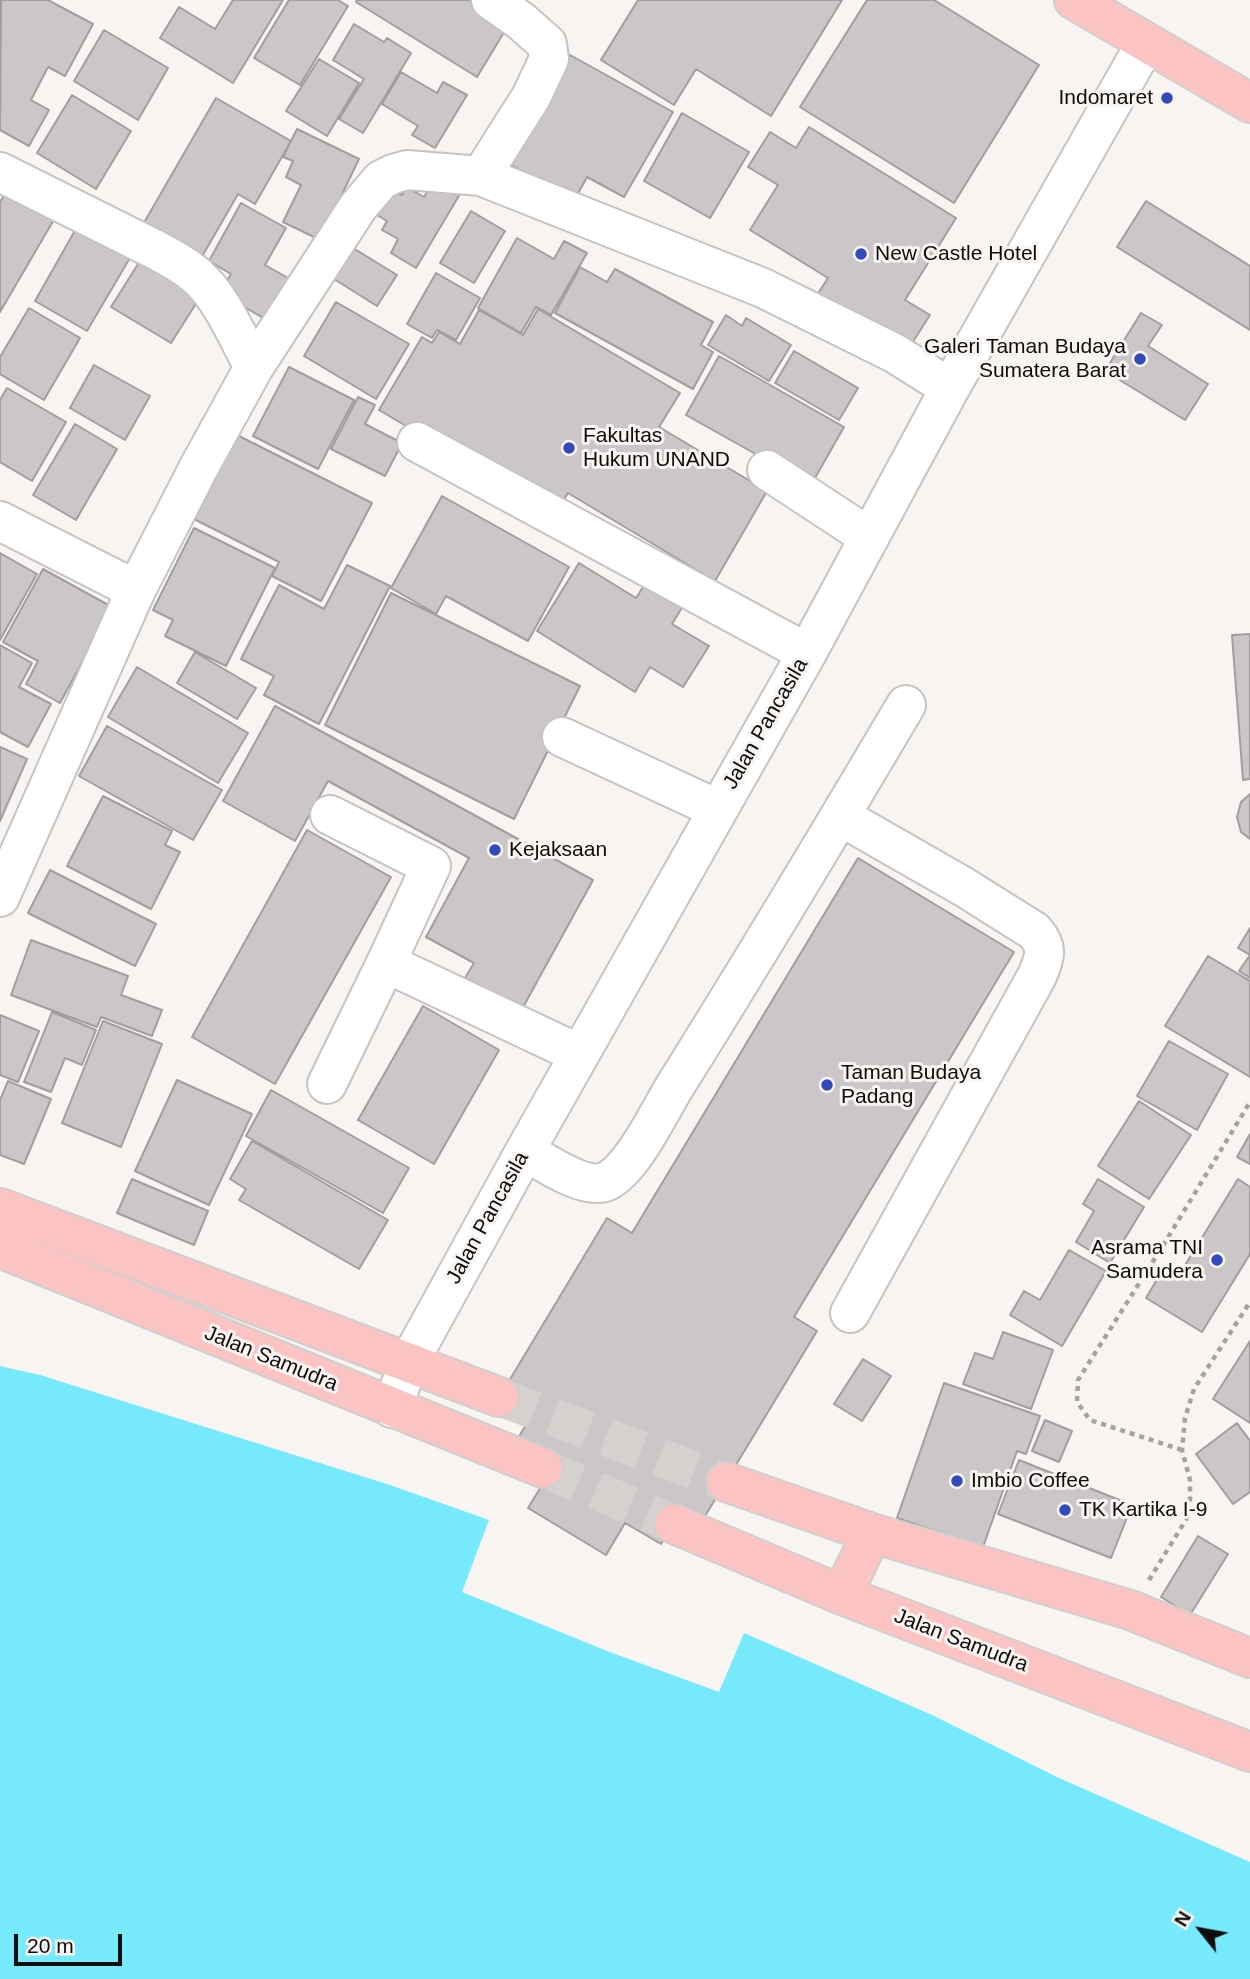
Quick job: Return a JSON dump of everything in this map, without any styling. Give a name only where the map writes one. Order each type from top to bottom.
[{"type":"main road","points":[[1074,0],[1250,103]]},
{"type":"main road","points":[[0,1208],[499,1396]]},
{"type":"main road","name":"Jalan Samudra","points":[[0,1248],[543,1468]]},
{"type":"main road","points":[[726,1482],[872,1533],[1130,1611],[1250,1658]]},
{"type":"main road","name":"Jalan Samudra","points":[[674,1524],[842,1595],[1250,1752]]},
{"type":"main road","points":[[842,1595],[872,1533]]},
{"type":"street","points":[[481,176],[531,97],[549,59],[547,44],[491,0]]},
{"type":"street","name":"Jalan Pancasila","points":[[392,1408],[409,1362],[579,1054],[807,653],[950,388],[1146,43]]},
{"type":"street","points":[[4,877],[136,590],[199,467],[254,367],[358,207],[381,180],[407,170],[481,176],[763,288],[894,352],[950,388]]},
{"type":"street","points":[[0,172],[156,250],[200,278],[213,293],[254,367]]},
{"type":"street","points":[[417,442],[807,653]]},
{"type":"street","points":[[767,470],[869,537]]},
{"type":"street","points":[[0,520],[136,590]]},
{"type":"street","points":[[525,1152],[567,1174],[594,1184],[617,1175],[630,1161],[906,705]]},
{"type":"street","points":[[562,737],[717,809]]},
{"type":"street","points":[[327,1084],[431,866],[330,814]]},
{"type":"street","points":[[840,816],[964,887],[1034,931],[1042,940],[1045,949],[1044,960],[1037,976],[850,1313]]},
{"type":"street","points":[[386,963],[579,1054]]},
{"type":"path","points":[[1182,1450],[1090,1420],[1076,1402],[1077,1380],[1250,1102]]},
{"type":"path","points":[[1130,1611],[1189,1513],[1190,1480],[1182,1450],[1185,1418],[1194,1389],[1250,1302]]},
{"type":"water","points":[[0,1366],[40,1375],[393,1486],[489,1520],[462,1592],[607,1651],[719,1692],[744,1633],[932,1715],[1057,1777],[1250,1862],[1250,1979],[0,1979]]},
{"type":"building","points":[[1,0],[48,0],[93,24],[65,76],[48,67],[31,100],[49,110],[29,146],[0,130]]},
{"type":"building","points":[[233,0],[283,0],[233,83],[160,38],[179,7],[215,29]]},
{"type":"building","points":[[289,0],[338,0],[348,6],[300,85],[254,58]]},
{"type":"building","points":[[469,0],[509,24],[477,77],[356,2]]},
{"type":"building","points":[[638,0],[842,0],[771,116],[696,69],[674,105],[601,60]]},
{"type":"building","points":[[867,0],[934,0],[1039,65],[954,203],[800,107]]},
{"type":"building","points":[[354,24],[384,42],[387,38],[411,53],[363,133],[339,119],[364,79],[333,60]]},
{"type":"building","points":[[104,30],[168,68],[138,120],[74,81]]},
{"type":"building","points":[[570,55],[673,112],[624,197],[587,177],[574,201],[508,163]]},
{"type":"building","points":[[319,59],[359,83],[327,136],[286,111]]},
{"type":"building","points":[[401,72],[437,93],[443,82],[467,95],[435,148],[412,135],[418,126],[382,104]]},
{"type":"building","points":[[72,95],[131,131],[96,189],[37,153]]},
{"type":"building","points":[[216,98],[291,141],[255,204],[238,194],[196,267],[138,233]]},
{"type":"building","points":[[682,113],[749,152],[710,218],[644,181]]},
{"type":"building","name":"New Castle Hotel","points":[[809,127],[956,218],[905,300],[930,315],[907,351],[817,295],[828,278],[750,230],[778,185],[748,167],[770,132],[796,148]]},
{"type":"building","points":[[297,129],[359,159],[320,240],[283,222],[301,185],[286,177],[293,161],[283,157]]},
{"type":"building","points":[[435,179],[460,194],[416,268],[391,253],[398,239],[382,230],[387,221],[372,212],[387,187],[402,195],[407,187],[424,197]]},
{"type":"building","points":[[11,183],[59,211],[0,312],[0,202]]},
{"type":"building","points":[[1146,201],[1250,266],[1250,330],[1117,247]]},
{"type":"building","points":[[241,203],[286,228],[265,265],[295,282],[272,323],[220,293],[231,274],[209,261]]},
{"type":"building","points":[[471,211],[505,231],[474,283],[440,263]]},
{"type":"building","points":[[81,220],[134,251],[87,331],[35,301]]},
{"type":"building","points":[[517,238],[554,259],[564,241],[587,253],[551,315],[536,307],[521,333],[478,308]]},
{"type":"building","points":[[353,248],[397,275],[377,306],[334,279]]},
{"type":"building","points":[[145,253],[204,291],[171,343],[111,307]]},
{"type":"building","points":[[580,267],[607,282],[615,269],[713,322],[701,345],[713,352],[693,389],[555,313]]},
{"type":"building","points":[[436,273],[480,298],[456,340],[437,330],[432,338],[407,324]]},
{"type":"building","points":[[336,302],[409,344],[376,399],[304,356]]},
{"type":"building","points":[[29,308],[80,338],[44,400],[0,374],[0,357]]},
{"type":"building","name":"Fakultas Hukum UNAND","points":[[538,309],[680,393],[659,427],[767,491],[715,581],[568,493],[562,502],[508,469],[501,482],[379,410],[422,337],[432,343],[439,332],[460,344],[479,310],[523,335]]},
{"type":"building","name":"Galeri Taman Budaya Sumatera Barat","points":[[1141,313],[1162,325],[1148,346],[1208,384],[1185,420],[1105,371]]},
{"type":"building","points":[[726,315],[742,326],[746,318],[791,345],[769,381],[708,345]]},
{"type":"building","points":[[794,351],[858,388],[839,420],[775,383]]},
{"type":"building","points":[[719,356],[844,427],[811,485],[686,415]]},
{"type":"building","points":[[94,365],[150,396],[125,440],[70,408]]},
{"type":"building","points":[[289,367],[354,400],[318,469],[253,436]]},
{"type":"building","points":[[7,388],[66,422],[32,481],[0,462],[0,400]]},
{"type":"building","points":[[358,397],[375,405],[365,424],[402,443],[385,476],[331,449]]},
{"type":"building","points":[[75,424],[117,449],[76,520],[33,495]]},
{"type":"building","points":[[233,433],[372,503],[321,601],[272,576],[279,562],[190,517]]},
{"type":"building","points":[[442,496],[569,567],[528,641],[446,596],[436,614],[391,588]]},
{"type":"building","points":[[194,528],[275,568],[226,666],[165,636],[173,620],[153,610]]},
{"type":"building","points":[[0,553],[37,574],[0,640]]},
{"type":"building","points":[[579,563],[636,598],[652,573],[689,596],[672,624],[709,646],[683,687],[650,667],[635,692],[537,631]]},
{"type":"building","points":[[347,565],[390,586],[319,724],[264,695],[274,676],[241,659],[279,585],[324,609]]},
{"type":"building","points":[[43,569],[112,607],[60,703],[26,684],[38,661],[3,642]]},
{"type":"building","points":[[391,593],[580,686],[514,819],[325,725]]},
{"type":"building","points":[[1250,634],[1250,779],[1243,780],[1232,635]]},
{"type":"building","points":[[0,645],[32,663],[19,687],[51,704],[28,747],[0,732]]},
{"type":"building","points":[[195,652],[256,688],[237,719],[177,683]]},
{"type":"building","points":[[137,667],[248,733],[218,783],[108,717]]},
{"type":"building","name":"Kejaksaan","points":[[275,706],[593,880],[522,1009],[465,978],[474,963],[426,937],[469,858],[328,781],[295,841],[223,801]]},
{"type":"building","points":[[107,726],[222,790],[193,840],[79,776]]},
{"type":"building","points":[[0,747],[27,759],[0,821]]},
{"type":"building","points":[[1250,794],[1250,839],[1241,832],[1237,817],[1241,802]]},
{"type":"building","points":[[103,796],[172,831],[165,845],[180,852],[151,909],[67,866]]},
{"type":"building","points":[[307,830],[391,877],[275,1084],[192,1037]]},
{"type":"building","name":"Taman Budaya Padang","points":[[858,858],[1014,952],[794,1317],[817,1331],[702,1521],[682,1509],[661,1544],[625,1523],[606,1555],[528,1508],[550,1472],[512,1448],[529,1420],[497,1401],[607,1218],[632,1233]]},
{"type":"building","points":[[50,870],[156,924],[135,966],[28,913]]},
{"type":"building","points":[[1250,928],[1250,955],[1238,948]]},
{"type":"building","points":[[31,940],[128,976],[121,995],[162,1010],[152,1036],[101,1017],[97,1027],[11,995]]},
{"type":"building","points":[[1250,955],[1250,978],[1239,971]]},
{"type":"building","points":[[1208,956],[1250,981],[1250,1077],[1165,1026]]},
{"type":"building","points":[[423,1006],[499,1050],[434,1164],[358,1120]]},
{"type":"building","points":[[52,1012],[96,1030],[82,1065],[65,1058],[51,1092],[24,1082]]},
{"type":"building","points":[[0,1015],[39,1031],[18,1082],[0,1075]]},
{"type":"building","points":[[103,1021],[162,1044],[121,1147],[62,1123]]},
{"type":"building","points":[[1169,1041],[1228,1074],[1197,1130],[1137,1096]]},
{"type":"building","points":[[177,1080],[252,1114],[209,1205],[135,1171]]},
{"type":"building","points":[[8,1081],[51,1099],[24,1164],[0,1155],[0,1100]]},
{"type":"building","points":[[271,1090],[409,1168],[383,1213],[246,1136]]},
{"type":"building","points":[[1139,1101],[1191,1135],[1149,1199],[1098,1166]]},
{"type":"building","points":[[1250,1134],[1250,1164],[1237,1157]]},
{"type":"building","points":[[252,1141],[388,1220],[359,1269],[239,1200],[246,1189],[230,1179]]},
{"type":"building","points":[[132,1179],[208,1211],[194,1245],[117,1213]]},
{"type":"building","points":[[1098,1179],[1144,1207],[1110,1263],[1076,1242],[1094,1211],[1083,1204]]},
{"type":"building","name":"Asrama TNI Samudera","points":[[1238,1179],[1250,1187],[1250,1254],[1202,1332],[1146,1298],[1165,1266],[1179,1275]]},
{"type":"building","points":[[1069,1250],[1106,1271],[1062,1346],[1010,1315],[1024,1291],[1040,1300]]},
{"type":"building","points":[[1003,1332],[1053,1350],[1031,1409],[963,1384],[975,1353],[993,1359]]},
{"type":"building","points":[[1250,1341],[1250,1423],[1213,1399]]},
{"type":"building","points":[[863,1359],[891,1376],[862,1421],[834,1404]]},
{"type":"building","points":[[944,1383],[1040,1416],[1026,1454],[1017,1451],[983,1547],[897,1518]]},
{"type":"building","name":"TK Kartika I-9","points":[[1045,1420],[1072,1431],[1059,1462],[1032,1451]]},
{"type":"building","points":[[1237,1423],[1250,1441],[1250,1492],[1233,1504],[1196,1454]]},
{"type":"building","name":"TK Kartika I-9","points":[[1019,1460],[1132,1505],[1111,1558],[998,1514]]},
{"type":"building","points":[[1198,1536],[1228,1554],[1190,1615],[1161,1597]]},
{"type":"tunnel","points":[[499,1397],[726,1482]]},
{"type":"tunnel","points":[[543,1468],[674,1524]]},
{"type":"place","name":"Indomaret","points":[[1167,98]]},
{"type":"place","name":"New Castle Hotel","points":[[861,254]]},
{"type":"place","name":"Galeri Taman Budaya Sumatera Barat","points":[[1140,359]]},
{"type":"place","name":"Fakultas Hukum UNAND","points":[[569,448]]},
{"type":"place","name":"Kejaksaan","points":[[495,850]]},
{"type":"place","name":"Taman Budaya Padang","points":[[827,1085]]},
{"type":"place","name":"Asrama TNI Samudera","points":[[1217,1260]]},
{"type":"place","name":"Imbio Coffee","points":[[957,1481]]},
{"type":"place","name":"TK Kartika I-9","points":[[1065,1510]]}]
